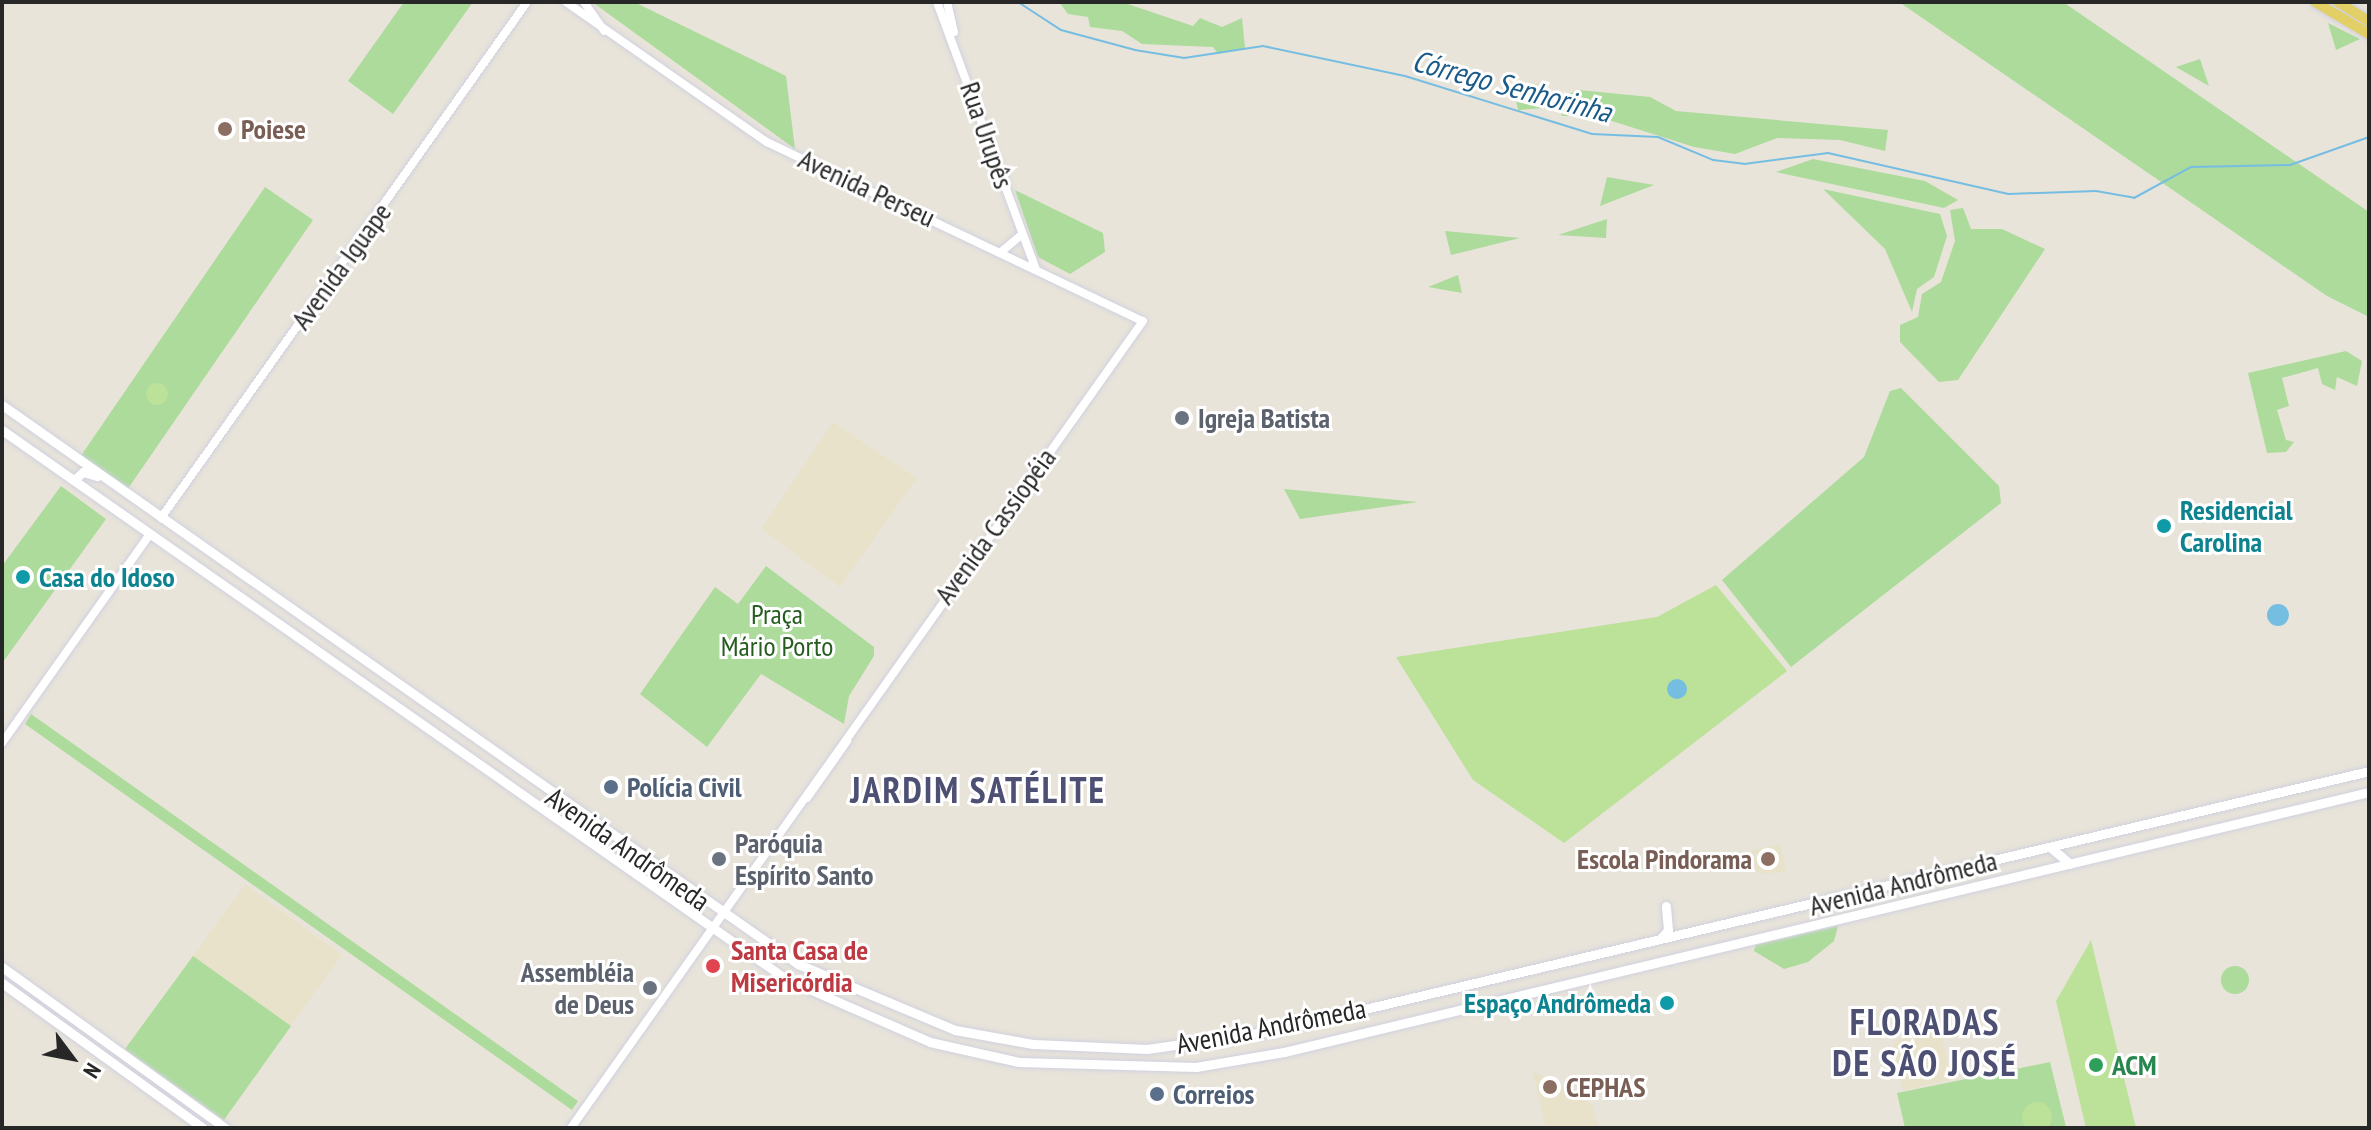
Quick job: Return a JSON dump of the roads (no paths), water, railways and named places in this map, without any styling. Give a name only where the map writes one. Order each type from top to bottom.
[{"type":"main road","points":[[2315,2],[2369,34]]},
{"type":"main road","points":[[2338,2],[2369,21]]},
{"type":"main road","name":"Avenida Andrômeda","points":[[2,405],[653,868],[798,964],[843,988],[955,1030],[1033,1044],[1087,1051],[1213,1042],[1659,940],[2369,771]]},
{"type":"main road","name":"Avenida Andrômeda","points":[[2,430],[786,979],[838,1006],[930,1042],[1019,1062],[1196,1067],[2369,792]]},
{"type":"main road","points":[[39,455],[62,467],[69,452]]},
{"type":"main road","points":[[74,480],[83,472],[108,480]]},
{"type":"main road","points":[[218,582],[240,573]]},
{"type":"main road","points":[[237,595],[259,587]]},
{"type":"main road","points":[[459,752],[469,738]]},
{"type":"main road","points":[[2240,823],[2238,812],[2251,799]]},
{"type":"main road","points":[[575,833],[585,819]]},
{"type":"main road","points":[[2134,848],[2137,825]]},
{"type":"main road","points":[[2050,847],[2070,864]]},
{"type":"main road","points":[[642,881],[642,868],[653,868]]},
{"type":"main road","points":[[1659,940],[1668,930],[1666,906]]},
{"type":"main road","points":[[786,979],[798,964]]},
{"type":"main road","points":[[2,967],[225,1128]]},
{"type":"main road","points":[[1467,1004],[1468,982]]},
{"type":"main road","points":[[2,983],[204,1128],[212,1119]]},
{"type":"main road","points":[[838,1006],[843,988]]},
{"type":"main road","points":[[1019,1062],[1033,1044]]},
{"type":"street","name":"Avenida Iguape","points":[[161,518],[530,2]]},
{"type":"street","name":"Avenida Perseu","points":[[566,2],[767,142],[1143,321]]},
{"type":"street","name":"Avenida Perseu","points":[[584,2],[604,31]]},
{"type":"street","name":"Rua Urupês","points":[[937,2],[956,41],[1021,235],[1036,268]]},
{"type":"street","points":[[947,2],[956,41]]},
{"type":"street","points":[[1001,252],[1021,235]]},
{"type":"street","name":"Avenida Cassiopéia","points":[[571,1128],[1143,321]]},
{"type":"street","points":[[2,743],[150,534]]},
{"type":"water","points":[[2278,604],[2289,615],[2278,626],[2267,615]]},
{"type":"water","points":[[1673,679],[1681,679],[1687,689],[1681,699],[1673,699],[1667,693],[1667,685]]},
{"type":"waterway","name":"Córrego Senhorinha","points":[[1018,2],[1061,30],[1135,50],[1184,58],[1263,46],[1405,76],[1592,134],[1658,137],[1713,160],[1744,164],[1828,153],[2008,194],[2096,191],[2134,198],[2191,167],[2290,165],[2369,137]]},
{"type":"place","name":"Poiese","points":[[225,129]]},
{"type":"place","name":"Igreja Batista","points":[[1182,418]]},
{"type":"place","name":"Residencial Carolina","points":[[2164,526]]},
{"type":"place","name":"Casa do Idoso","points":[[23,577]]},
{"type":"place","name":"Polícia Civil","points":[[611,787]]},
{"type":"place","name":"Paróquia Espírito Santo","points":[[719,859]]},
{"type":"place","name":"Escola Pindorama","points":[[1768,859]]},
{"type":"place","name":"Santa Casa de Misericórdia","points":[[713,966]]},
{"type":"place","name":"Assembléia de Deus","points":[[650,988]]},
{"type":"place","name":"Espaço Andrômeda","points":[[1667,1003]]},
{"type":"place","name":"ACM","points":[[2096,1065]]},
{"type":"place","name":"CEPHAS","points":[[1550,1087]]},
{"type":"place","name":"Correios","points":[[1157,1094]]},
{"type":"district","name":"JARDIM SATÉLITE","points":[[978,790]]},
{"type":"district","name":"FLORADAS DE SÃO JOSÉ","points":[[1925,1042]]},
{"type":"park label","name":"Praça Mário Porto","points":[[777,630]]}]
